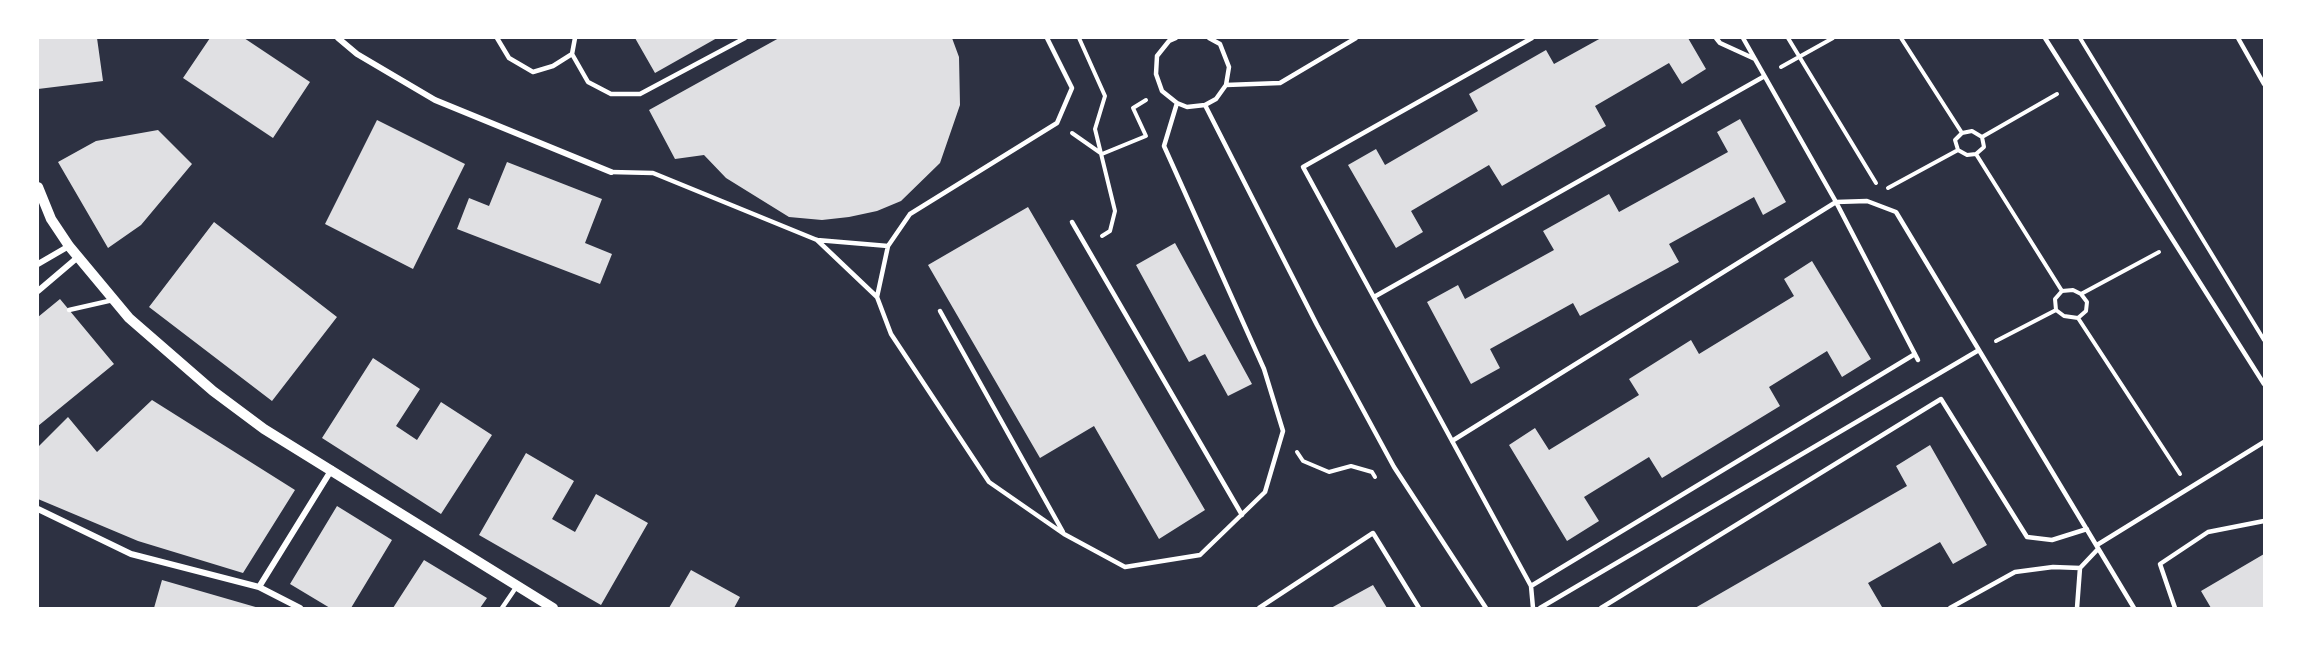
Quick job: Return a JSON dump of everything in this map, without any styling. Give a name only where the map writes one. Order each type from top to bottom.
[{"type":"street","points":[[338,38],[357,54],[435,100],[611,172]]},
{"type":"street","points":[[38,187],[51,219],[69,246],[113,300],[129,318],[213,391],[264,429],[332,469],[553,609]]},
{"type":"street","points":[[38,264],[69,246]]},
{"type":"street","points":[[38,291],[78,257]]},
{"type":"street","points":[[259,587],[332,469]]},
{"type":"street","points":[[38,509],[131,554],[259,587],[300,609]]},
{"type":"lane","points":[[497,38],[509,58],[533,72],[553,66],[572,54]]},
{"type":"lane","points":[[575,38],[572,54],[588,82],[611,94],[640,94],[745,38]]},
{"type":"lane","points":[[877,297],[888,246],[910,213],[1057,123],[1072,88],[1047,38]]},
{"type":"lane","points":[[1176,38],[1168,39],[1158,57],[1156,74],[1162,91],[1177,104],[1187,106],[1205,105],[1216,99],[1226,85],[1229,67],[1220,44],[1209,38]]},
{"type":"lane","points":[[1226,85],[1280,83],[1356,38]]},
{"type":"lane","points":[[1532,38],[1303,167],[1531,586],[1533,609]]},
{"type":"lane","points":[[1716,38],[1720,43],[1755,59]]},
{"type":"lane","points":[[1743,38],[1763,77],[1836,202],[1918,360]]},
{"type":"lane","points":[[2044,38],[2265,384]]},
{"type":"lane","points":[[2238,38],[2265,84]]},
{"type":"lane","points":[[1374,297],[1763,77]]},
{"type":"lane","points":[[817,240],[877,297],[891,334],[989,482],[1064,534],[1125,567],[1200,555],[1265,492],[1283,431],[1264,369],[1164,146],[1177,104]]},
{"type":"lane","points":[[1205,105],[1317,325],[1409,494],[1486,609]]},
{"type":"lane","points":[[611,172],[653,173],[817,240],[888,246]]},
{"type":"lane","points":[[1452,441],[1836,202],[1867,201],[1896,212],[2134,609]]},
{"type":"lane","points":[[1072,222],[1242,515]]},
{"type":"lane","points":[[69,310],[113,300]]},
{"type":"lane","points":[[940,311],[1064,534]]},
{"type":"lane","points":[[1540,609],[1979,350]]},
{"type":"lane","points":[[1531,586],[1915,354]]},
{"type":"lane","points":[[1601,609],[1941,399],[2026,537],[2052,540],[2087,529]]},
{"type":"lane","points":[[2077,609],[2080,568],[2097,547],[2189,487],[2265,442]]},
{"type":"lane","points":[[2175,609],[2160,564],[2208,532],[2265,521]]},
{"type":"lane","points":[[1259,609],[1373,533],[1419,609]]},
{"type":"lane","points":[[1950,609],[2014,572],[2053,567],[2080,568]]},
{"type":"lane","points":[[502,609],[517,586]]},
{"type":"path","points":[[1079,38],[1105,96],[1095,129],[1116,211],[1110,231],[1087,247]]},
{"type":"path","points":[[1788,38],[1881,192],[1958,150]]},
{"type":"path","points":[[1763,77],[1833,38]]},
{"type":"path","points":[[1901,38],[1962,132]]},
{"type":"path","points":[[2080,38],[2265,340]]},
{"type":"path","points":[[1983,136],[2074,85]]},
{"type":"path","points":[[1102,154],[1146,136],[1133,108],[1162,91]]},
{"type":"path","points":[[1057,123],[1102,154]]},
{"type":"path","points":[[1972,130],[1983,136],[1984,147],[1976,154],[1967,155],[1958,150],[1955,140],[1962,132],[1972,130]]},
{"type":"path","points":[[1976,154],[2062,291]]},
{"type":"path","points":[[2081,294],[2175,243]]},
{"type":"path","points":[[2078,318],[2086,311],[2087,302],[2081,294],[2073,290],[2062,291],[2055,299],[2056,310],[2064,316],[2078,318],[2189,487]]},
{"type":"path","points":[[1979,350],[2056,310]]},
{"type":"path","points":[[1283,431],[1304,461],[1329,472],[1351,466],[1371,472],[1377,479]]},
{"type":"building","points":[[38,38],[97,38],[103,81],[38,89]]},
{"type":"building","points":[[210,38],[244,38],[310,82],[273,138],[183,78]]},
{"type":"building","points":[[635,38],[717,38],[655,73]]},
{"type":"building","points":[[779,38],[952,38],[959,57],[960,105],[940,163],[901,201],[877,211],[822,220],[789,217],[726,178],[704,155],[675,159],[649,110]]},
{"type":"building","points":[[1601,38],[1688,38],[1706,69],[1682,84],[1669,63],[1595,106],[1606,126],[1502,186],[1489,165],[1411,211],[1423,232],[1396,248],[1348,165],[1376,149],[1385,165],[1478,111],[1469,94],[1546,50],[1554,64]]},
{"type":"building","points":[[1740,119],[1786,202],[1763,215],[1754,197],[1669,244],[1679,262],[1580,316],[1573,303],[1490,349],[1500,368],[1471,384],[1427,302],[1458,285],[1465,299],[1554,250],[1543,231],[1609,194],[1619,212],[1728,152],[1717,132]]},
{"type":"building","points":[[377,120],[465,164],[413,269],[325,224]]},
{"type":"building","points":[[158,130],[192,164],[141,225],[108,248],[58,162],[96,141]]},
{"type":"building","points":[[507,162],[602,199],[585,243],[612,254],[600,284],[457,229],[469,198],[489,206]]},
{"type":"building","points":[[1028,207],[1205,510],[1159,539],[1094,426],[1040,458],[928,265]]},
{"type":"building","points":[[214,222],[337,317],[272,401],[149,307]]},
{"type":"building","points":[[1175,243],[1252,384],[1228,396],[1205,354],[1189,362],[1136,265]]},
{"type":"building","points":[[1812,261],[1871,359],[1842,377],[1827,351],[1769,387],[1780,406],[1662,478],[1649,457],[1584,497],[1599,521],[1567,541],[1509,445],[1535,428],[1549,450],[1639,395],[1629,379],[1691,340],[1699,354],[1794,296],[1784,279]]},
{"type":"building","points":[[60,299],[114,364],[38,426],[38,317]]},
{"type":"building","points":[[373,358],[420,389],[396,426],[417,440],[441,402],[492,435],[441,514],[322,438]]},
{"type":"building","points":[[152,400],[295,490],[243,573],[138,541],[38,499],[38,447],[68,417],[97,452]]},
{"type":"building","points":[[1930,445],[1987,545],[1953,564],[1940,542],[1868,583],[1882,607],[1880,608],[1695,608],[1907,486],[1896,466]]},
{"type":"building","points":[[526,453],[574,481],[552,519],[575,532],[596,494],[648,523],[601,605],[479,535]]},
{"type":"building","points":[[337,506],[392,540],[351,608],[330,608],[290,584]]},
{"type":"building","points":[[2264,554],[2264,608],[2211,608],[2201,591]]},
{"type":"building","points":[[424,560],[487,598],[480,608],[393,608]]},
{"type":"building","points":[[691,570],[740,597],[734,608],[669,608]]},
{"type":"building","points":[[162,580],[259,608],[154,608]]},
{"type":"building","points":[[1373,585],[1387,608],[1331,608]]}]
